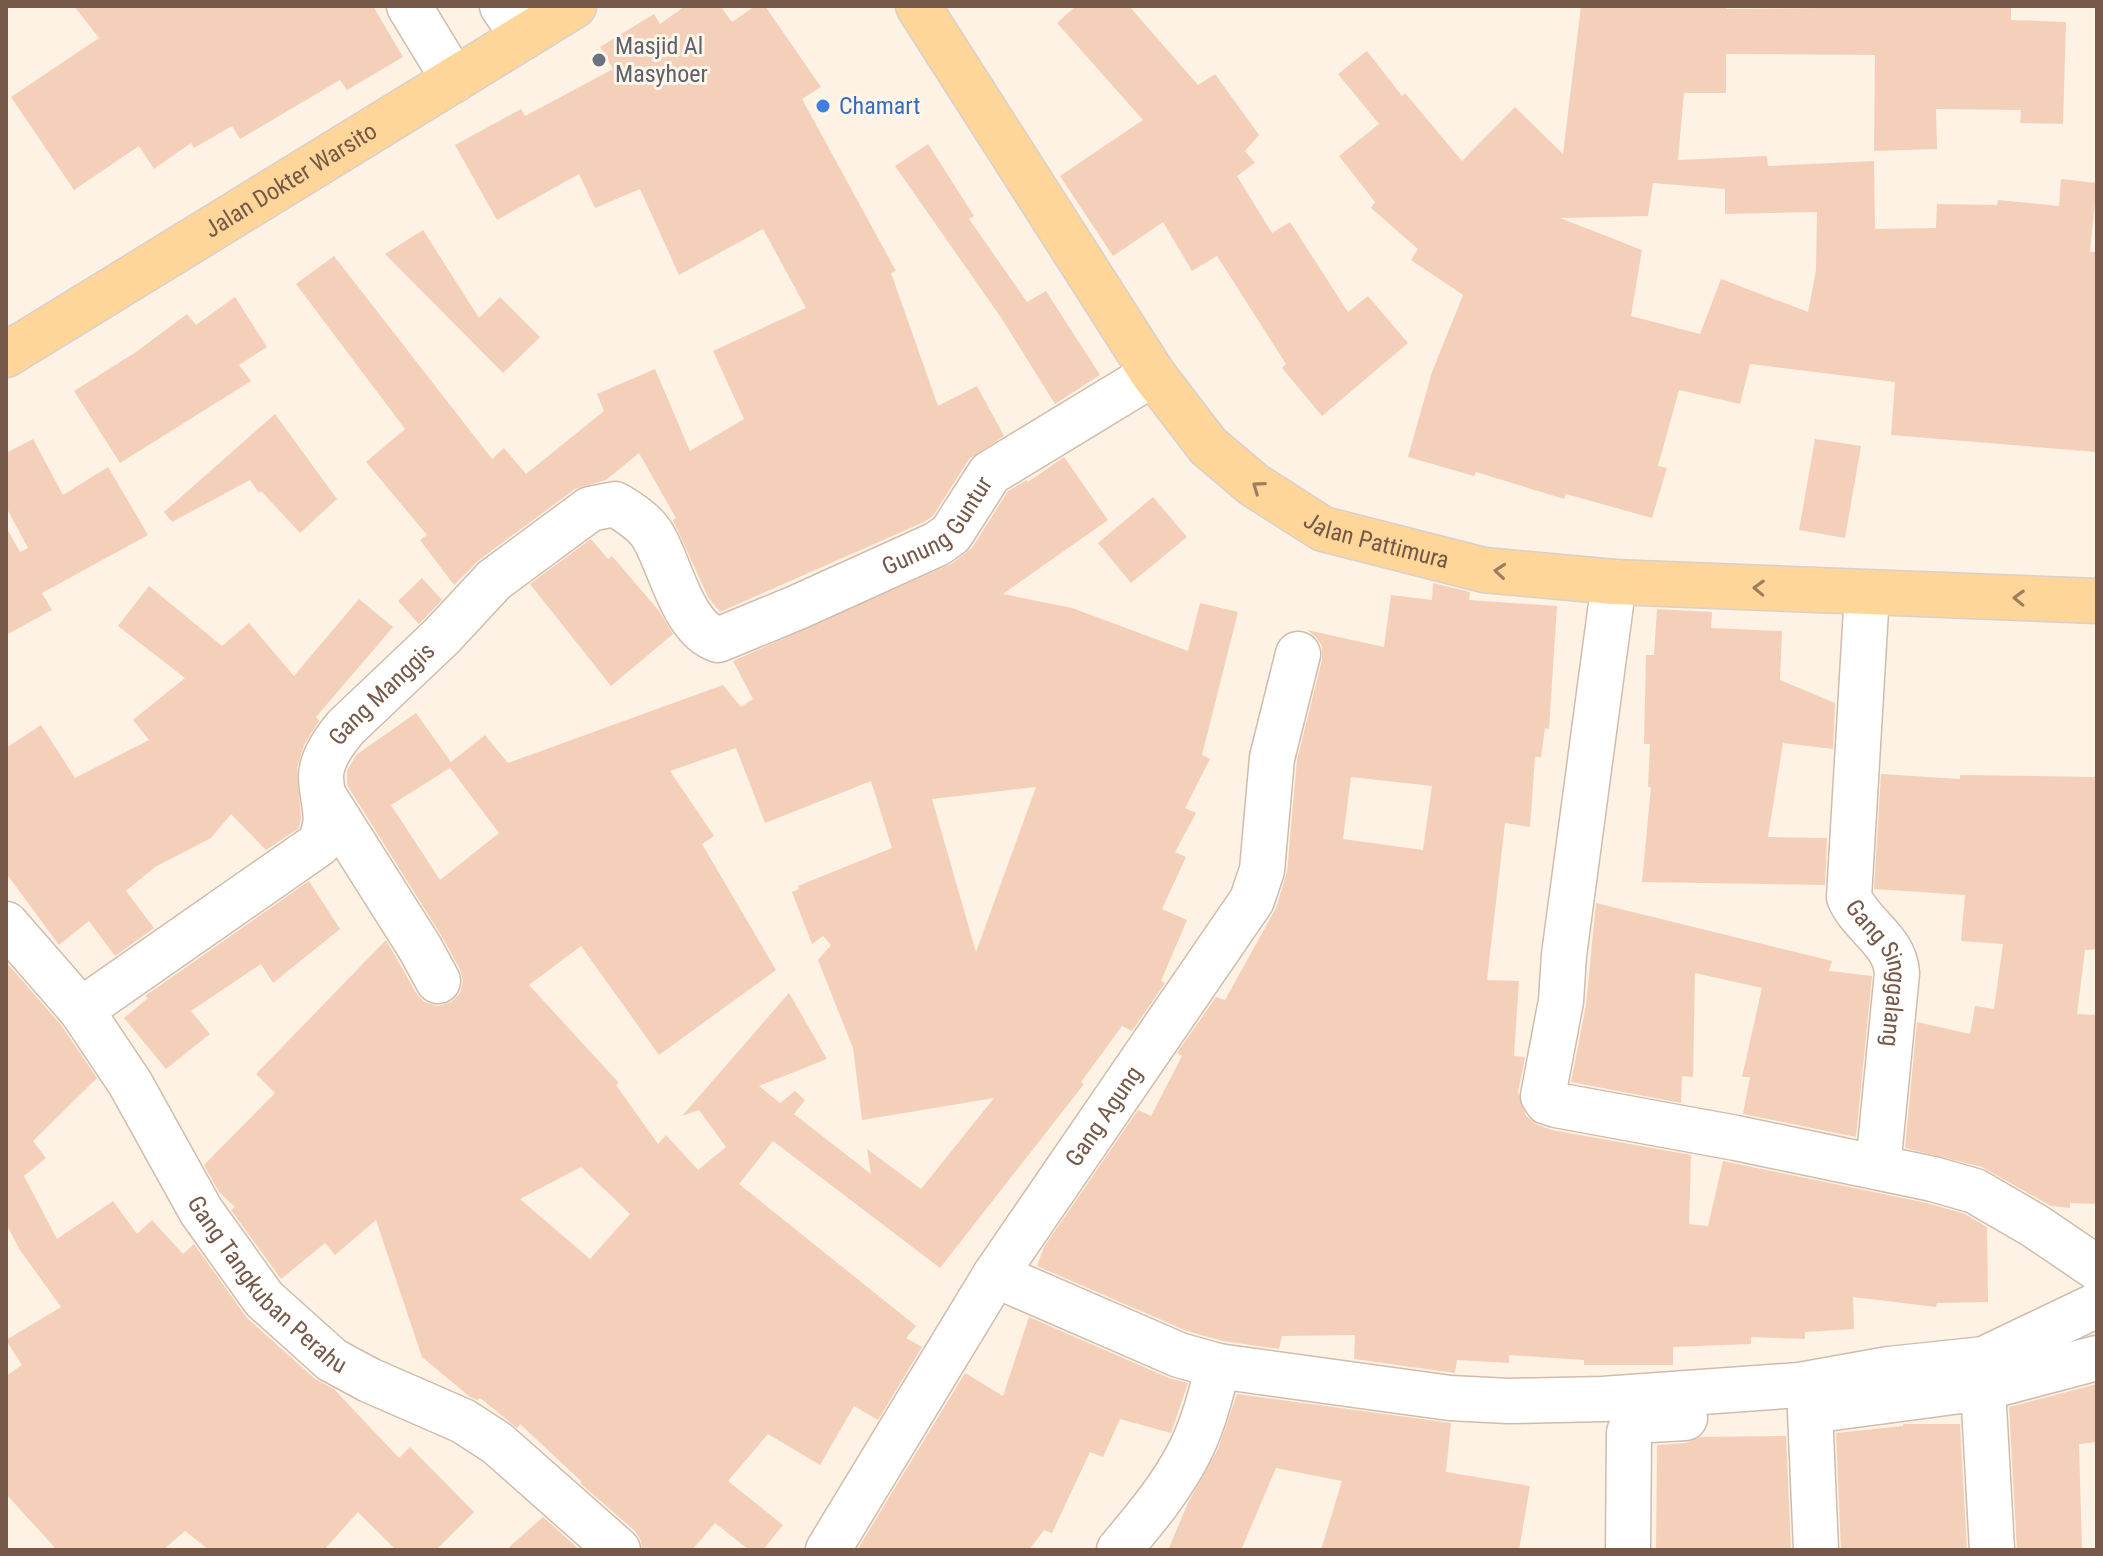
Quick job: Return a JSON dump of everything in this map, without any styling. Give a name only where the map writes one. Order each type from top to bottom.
[{"type":"main road","name":"Jalan Dokter Warsito","points":[[6,355],[454,80],[513,22],[574,6]]},
{"type":"main road","name":"Jalan Pattimura","points":[[918,6],[1153,374],[1208,446],[1254,485],[1323,529],[1484,570],[1614,582],[2097,601]]},
{"type":"street","points":[[409,6],[454,80]]},
{"type":"street","name":"Gunung Guntur","points":[[703,634],[718,640],[937,544],[951,534],[990,473],[1153,374]]},
{"type":"street","name":"Gang Manggis","points":[[81,1010],[319,844],[326,830],[321,774],[334,741],[442,636],[494,580],[590,509],[615,504],[652,533],[693,621],[703,634]]},
{"type":"street","points":[[1614,582],[1594,751],[1564,955],[1561,1001],[1543,1096],[1547,1102],[1878,1167],[1975,1191],[2035,1226],[2097,1268]]},
{"type":"street","name":"Gang Singgalang","points":[[1867,593],[1849,897],[1855,912],[1897,959],[1878,1167]]},
{"type":"street","name":"Gang Agung","points":[[828,1550],[995,1275],[1252,900],[1262,870],[1272,758],[1298,654]]},
{"type":"street","points":[[324,796],[438,981]]},
{"type":"street","name":"Gang Tangkuban Perahu","points":[[10,938],[81,1010],[130,1083],[201,1211],[264,1299],[332,1360],[463,1421],[497,1443],[618,1550]]},
{"type":"street","points":[[995,1275],[1179,1355],[1218,1366],[1450,1398],[1508,1401],[1603,1399],[1800,1385],[1889,1369],[1984,1359],[2097,1305]]},
{"type":"street","points":[[1628,1550],[1629,1433],[1633,1421],[1810,1411],[1983,1388],[2097,1358]]},
{"type":"street","points":[[1119,1550],[1148,1515],[1190,1451],[1204,1419],[1218,1366]]},
{"type":"street","points":[[1983,1388],[1992,1550]]},
{"type":"street","points":[[1602,1550],[1603,1399]]},
{"type":"street","points":[[1810,1411],[1816,1550]]},
{"type":"building","points":[[74,6],[373,6],[403,57],[347,90],[340,80],[240,139],[232,126],[194,148],[191,143],[154,169],[139,146],[74,190],[11,97],[99,38]]},
{"type":"building","points":[[685,6],[720,6],[732,22],[755,6],[765,6],[821,87],[802,99],[896,271],[891,273],[938,406],[977,386],[1004,436],[969,459],[933,516],[924,522],[720,612],[708,597],[673,520],[676,518],[639,453],[606,480],[575,489],[479,560],[454,585],[420,540],[427,535],[366,462],[405,429],[296,284],[334,256],[492,459],[504,448],[526,474],[604,411],[597,394],[655,369],[690,451],[744,419],[713,351],[806,308],[763,229],[679,275],[640,189],[595,208],[579,174],[497,220],[455,145],[521,109],[525,116],[613,69],[600,47],[654,14],[660,24]]},
{"type":"building","points":[[1076,6],[1129,6],[1198,85],[1215,74],[1259,135],[1245,151],[1255,163],[1237,176],[1272,233],[1290,222],[1348,312],[1368,296],[1408,343],[1322,416],[1282,368],[1286,364],[1217,256],[1192,271],[1163,222],[1113,256],[1060,176],[1143,120],[1057,23]]},
{"type":"building","points":[[1581,6],[1726,6],[1726,9],[2011,6],[2011,20],[2066,22],[2063,124],[2020,123],[2021,110],[1936,109],[1937,149],[1874,151],[1875,55],[1726,54],[1726,93],[1684,93],[1678,160],[1767,156],[1768,166],[1874,161],[1875,229],[1936,228],[1937,204],[1997,205],[1998,200],[2059,206],[2061,179],[2097,183],[2090,252],[2097,252],[2097,452],[1891,435],[1895,382],[1750,364],[1740,404],[1679,390],[1658,466],[1667,468],[1652,518],[1566,494],[1564,499],[1476,472],[1474,476],[1408,457],[1432,372],[1463,295],[1411,260],[1418,249],[1371,208],[1375,202],[1339,156],[1379,124],[1338,74],[1367,51],[1402,96],[1405,93],[1462,161],[1515,107],[1563,154]],"holes":[[[1653,183],[1725,189],[1725,214],[1817,212],[1816,270],[1808,312],[1721,279],[1700,334],[1631,316],[1642,250],[1560,218],[1648,216]]]},
{"type":"building","points":[[928,144],[974,216],[969,219],[1027,302],[1046,291],[1100,375],[1055,404],[1002,319],[895,166]]},
{"type":"building","points":[[423,230],[479,318],[500,297],[540,337],[503,373],[385,254]]},
{"type":"building","points":[[235,297],[267,347],[239,365],[251,381],[120,463],[74,391],[136,352],[187,314],[196,325]]},
{"type":"building","points":[[275,414],[337,499],[300,533],[250,480],[172,522],[164,512]]},
{"type":"building","points":[[33,439],[63,495],[108,467],[148,535],[42,593],[52,610],[6,635],[6,527],[20,552],[28,548],[6,507],[6,453]]},
{"type":"building","points":[[1815,439],[1861,446],[1845,538],[1799,530]]},
{"type":"building","points":[[1064,457],[1108,520],[1003,594],[1072,608],[1188,651],[1200,603],[1238,612],[1202,755],[1210,759],[1185,808],[1196,813],[1175,852],[1186,857],[1162,909],[1187,920],[1161,981],[1165,983],[1132,1031],[1122,1026],[1081,1082],[1084,1084],[940,1268],[773,1141],[739,1184],[916,1326],[906,1338],[922,1347],[878,1420],[854,1406],[820,1465],[768,1434],[728,1481],[783,1525],[763,1550],[749,1550],[715,1523],[692,1550],[642,1550],[635,1531],[520,1424],[517,1428],[480,1398],[470,1397],[422,1357],[376,1220],[335,1255],[325,1243],[281,1279],[231,1210],[235,1207],[219,1192],[204,1165],[275,1093],[256,1074],[386,940],[424,1002],[438,1006],[451,1002],[460,993],[463,981],[460,969],[347,785],[347,771],[356,755],[416,713],[451,762],[485,735],[508,763],[723,685],[741,707],[753,699],[733,661],[951,564],[972,548],[1008,491],[1028,482]],"holes":[[[736,748],[765,823],[871,781],[892,848],[798,886],[799,889],[792,892],[812,944],[823,936],[831,945],[818,960],[853,1048],[862,1120],[994,1098],[921,1189],[867,1149],[871,1174],[794,1114],[805,1100],[795,1091],[780,1103],[759,1086],[827,1059],[789,993],[682,1116],[699,1110],[726,1147],[698,1170],[666,1135],[658,1144],[616,1085],[619,1083],[529,985],[581,946],[659,1055],[776,970],[702,844],[714,836],[670,771]],[[450,768],[499,833],[440,880],[391,805]],[[1036,787],[976,952],[932,799]],[[581,1167],[630,1214],[590,1259],[520,1199]]]},
{"type":"building","points":[[1153,497],[1187,537],[1131,583],[1098,543]]},
{"type":"building","points":[[591,539],[608,559],[612,556],[659,611],[673,634],[611,686],[530,584]]},
{"type":"building","points":[[422,578],[442,600],[419,624],[398,601]]},
{"type":"building","points":[[1433,583],[1470,592],[1469,600],[1557,606],[1549,729],[1545,728],[1541,757],[1535,757],[1530,827],[1505,823],[1487,980],[1519,981],[1514,1056],[1525,1057],[1518,1092],[1526,1116],[1552,1130],[1691,1155],[1689,1224],[1708,1226],[1723,1161],[1927,1203],[1965,1214],[1987,1227],[1988,1302],[1937,1303],[1936,1307],[1853,1297],[1854,1329],[1805,1332],[1805,1339],[1751,1337],[1751,1344],[1673,1347],[1673,1365],[1584,1365],[1584,1360],[1509,1355],[1509,1363],[1457,1360],[1455,1373],[1354,1359],[1355,1335],[1282,1336],[1279,1349],[1223,1341],[1187,1331],[1037,1266],[1044,1247],[1138,1110],[1151,1116],[1182,1056],[1177,1053],[1216,997],[1225,1000],[1276,908],[1287,872],[1297,760],[1322,660],[1322,646],[1307,630],[1384,647],[1391,595],[1432,600]],"holes":[[[1351,777],[1432,786],[1423,850],[1343,839]]]},
{"type":"building","points":[[149,586],[222,646],[249,623],[294,676],[359,599],[393,627],[316,717],[319,721],[304,745],[297,768],[299,828],[266,850],[231,814],[211,838],[155,867],[126,891],[154,928],[115,956],[89,921],[59,945],[6,873],[6,748],[41,725],[75,778],[149,740],[133,720],[185,678],[118,626]]},
{"type":"building","points":[[1657,609],[1712,612],[1711,628],[1782,631],[1780,680],[1835,703],[1833,749],[1783,743],[1768,837],[1827,838],[1825,885],[1642,882],[1651,787],[1648,787],[1650,744],[1644,744],[1646,655],[1654,655]]},
{"type":"building","points":[[1881,774],[1960,779],[1960,775],[2097,777],[2097,949],[2085,950],[2077,1014],[2097,1015],[2097,1204],[2070,1203],[2070,1208],[2051,1206],[1982,1167],[1905,1148],[1917,1022],[1970,1034],[1975,1006],[1994,1009],[2003,944],[1961,941],[1965,895],[1874,889]]},
{"type":"building","points":[[309,881],[340,929],[273,983],[261,964],[191,1011],[210,1034],[166,1069],[124,1018],[148,998],[145,996]]},
{"type":"building","points":[[1596,903],[1832,961],[1829,971],[1872,976],[1856,1137],[1743,1114],[1750,1077],[1742,1077],[1762,988],[1695,973],[1693,1077],[1682,1076],[1681,1103],[1571,1082],[1586,1005]]},
{"type":"building","points":[[6,962],[61,1025],[97,1078],[33,1141],[46,1158],[24,1176],[57,1239],[113,1201],[137,1234],[152,1220],[183,1254],[194,1244],[247,1318],[315,1379],[334,1389],[399,1458],[410,1447],[474,1512],[436,1550],[396,1550],[358,1512],[324,1550],[209,1550],[185,1531],[163,1550],[57,1550],[6,1494],[6,1376],[22,1365],[6,1340],[61,1307],[20,1250],[6,1224]]},
{"type":"building","points":[[1029,1317],[1169,1378],[1188,1383],[1171,1433],[1120,1419],[1103,1457],[1090,1452],[1052,1533],[1044,1530],[1029,1550],[857,1550],[965,1373],[1003,1396]]},
{"type":"building","points":[[2097,1384],[2097,1442],[2079,1444],[2082,1550],[2017,1550],[2009,1407]]},
{"type":"building","points":[[1237,1394],[1451,1423],[1446,1472],[1530,1486],[1519,1550],[1321,1550],[1342,1481],[1276,1468],[1241,1550],[1168,1550],[1188,1503],[1218,1449]]},
{"type":"building","points":[[1903,1424],[1960,1424],[1967,1550],[1841,1550],[1836,1433]]},
{"type":"building","points":[[1786,1436],[1791,1550],[1656,1550],[1657,1445],[1686,1443],[1700,1437]]},
{"type":"building","points":[[543,1517],[580,1550],[506,1550]]},
{"type":"place","name":"Masjid Al Masyhoer","points":[[599,60]]},
{"type":"place","name":"Chamart","points":[[823,106]]}]
